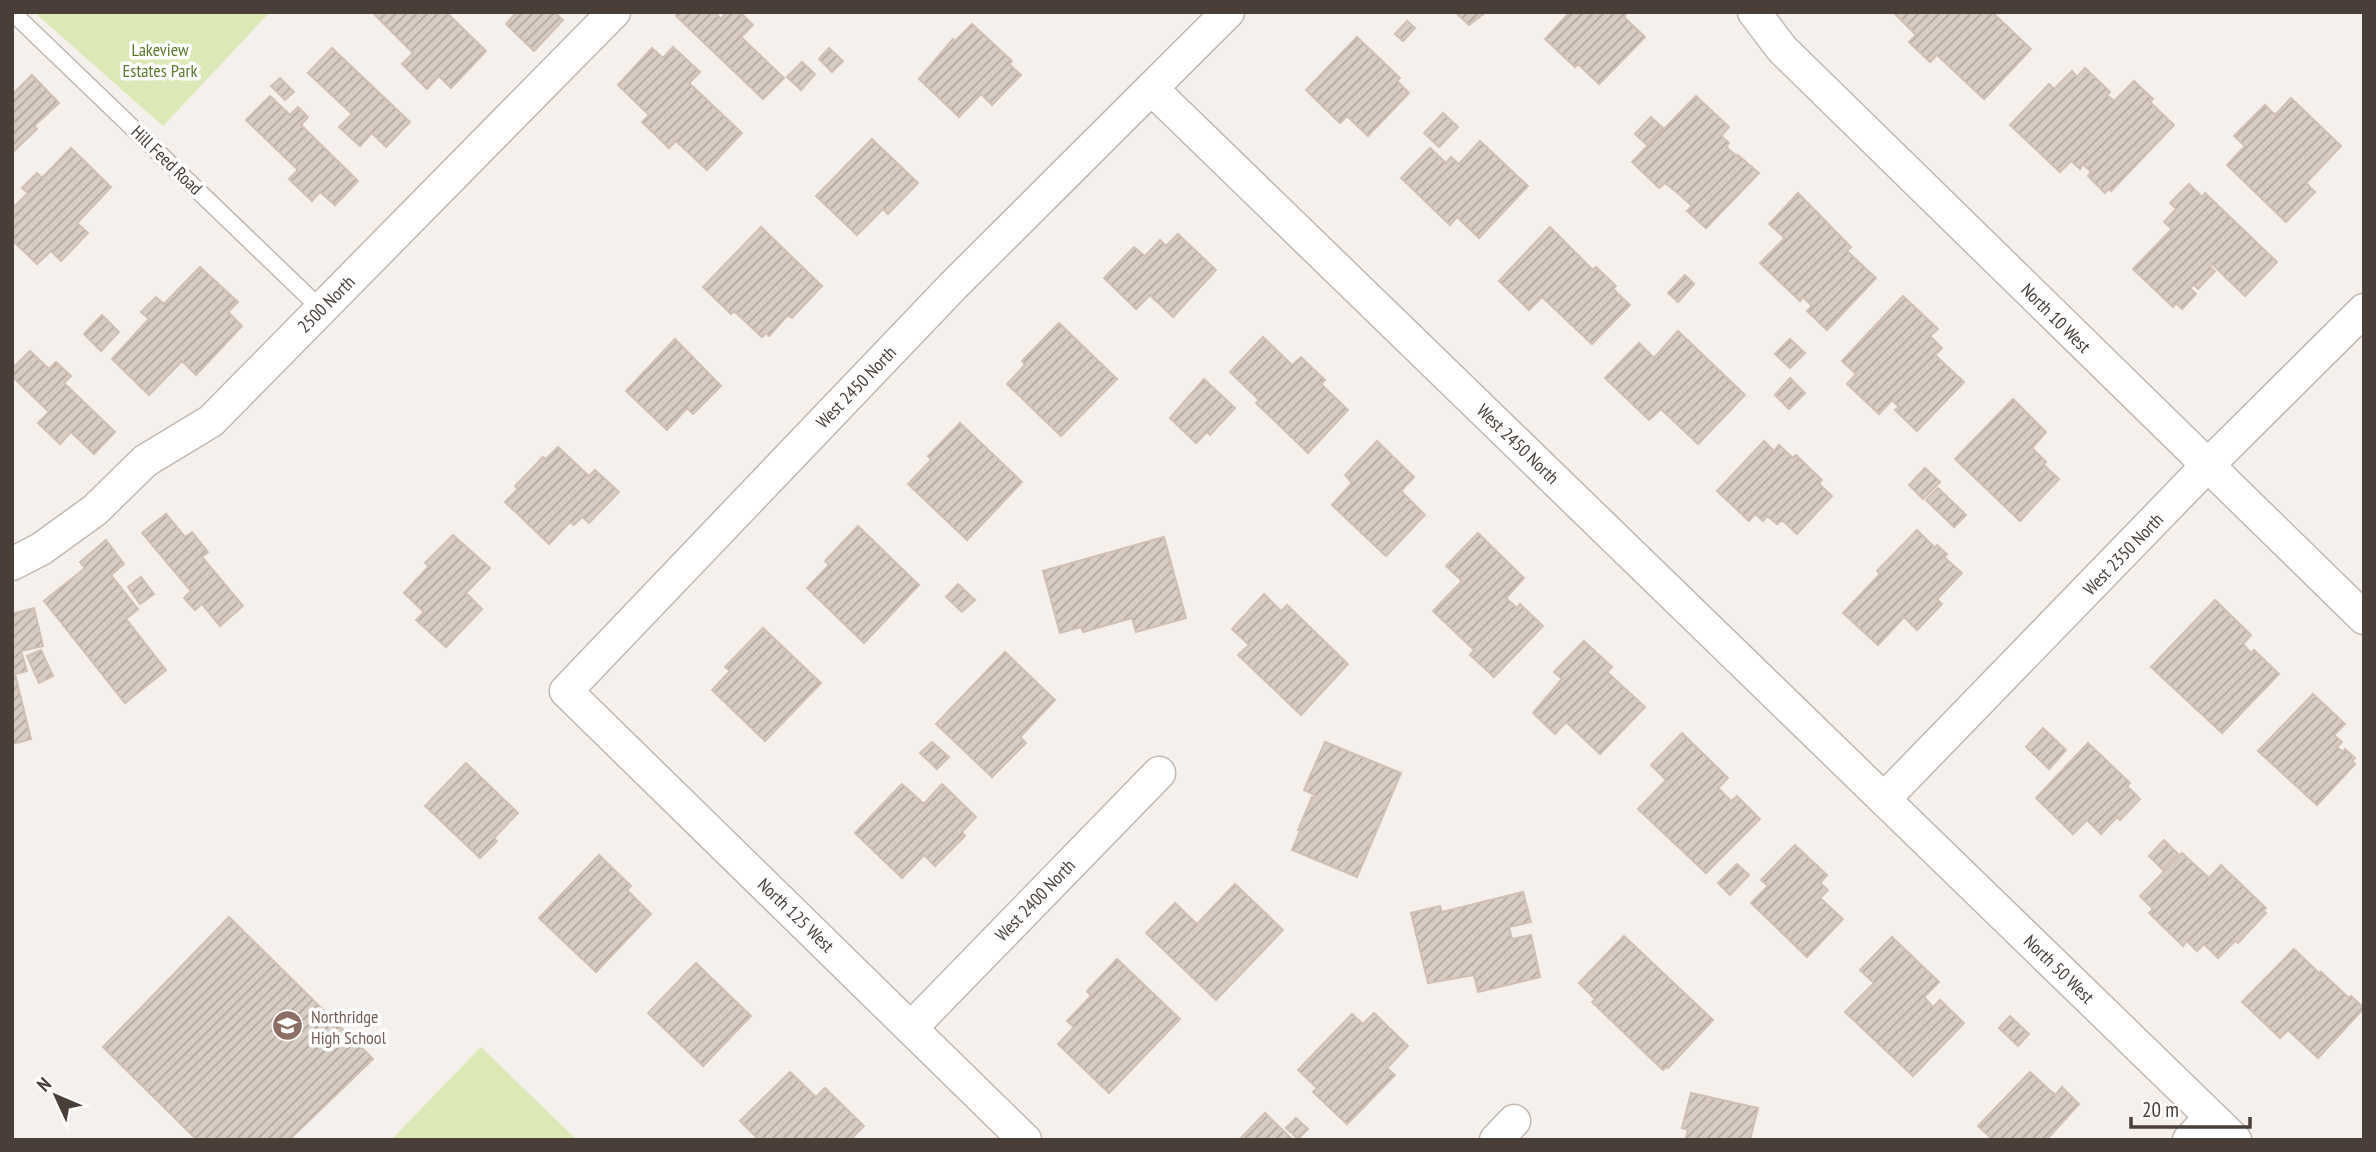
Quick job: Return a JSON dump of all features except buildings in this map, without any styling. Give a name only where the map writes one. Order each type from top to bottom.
[{"type":"street","name":"2500 North","points":[[12,564],[41,549],[95,510],[145,461],[211,421],[614,12]]},
{"type":"street","name":"West 2450 North","points":[[566,691],[953,286],[1227,12]]},
{"type":"street","name":"North 10 West","points":[[1754,12],[1782,49],[2364,618]]},
{"type":"street","name":"West 2450 North","points":[[1152,89],[1884,799]]},
{"type":"street","name":"West 2350 North","points":[[1884,799],[2207,466],[2364,310]]},
{"type":"street","name":"North 125 West","points":[[566,691],[1025,1140]]},
{"type":"street","name":"West 2400 North","points":[[911,1028],[1159,773]]},
{"type":"street","name":"North 50 West","points":[[1884,799],[2235,1140]]},
{"type":"street","points":[[2189,1140],[2211,1117]]},
{"type":"lane","name":"Hill Feed Road","points":[[12,12],[321,309]]},
{"type":"green space","name":"Lakeview Estates Park","points":[[34,12],[270,12],[163,126]]},
{"type":"green space","points":[[481,1047],[577,1140],[391,1140]]},
{"type":"place","name":"Northridge High School","points":[[288,1026]]}]
